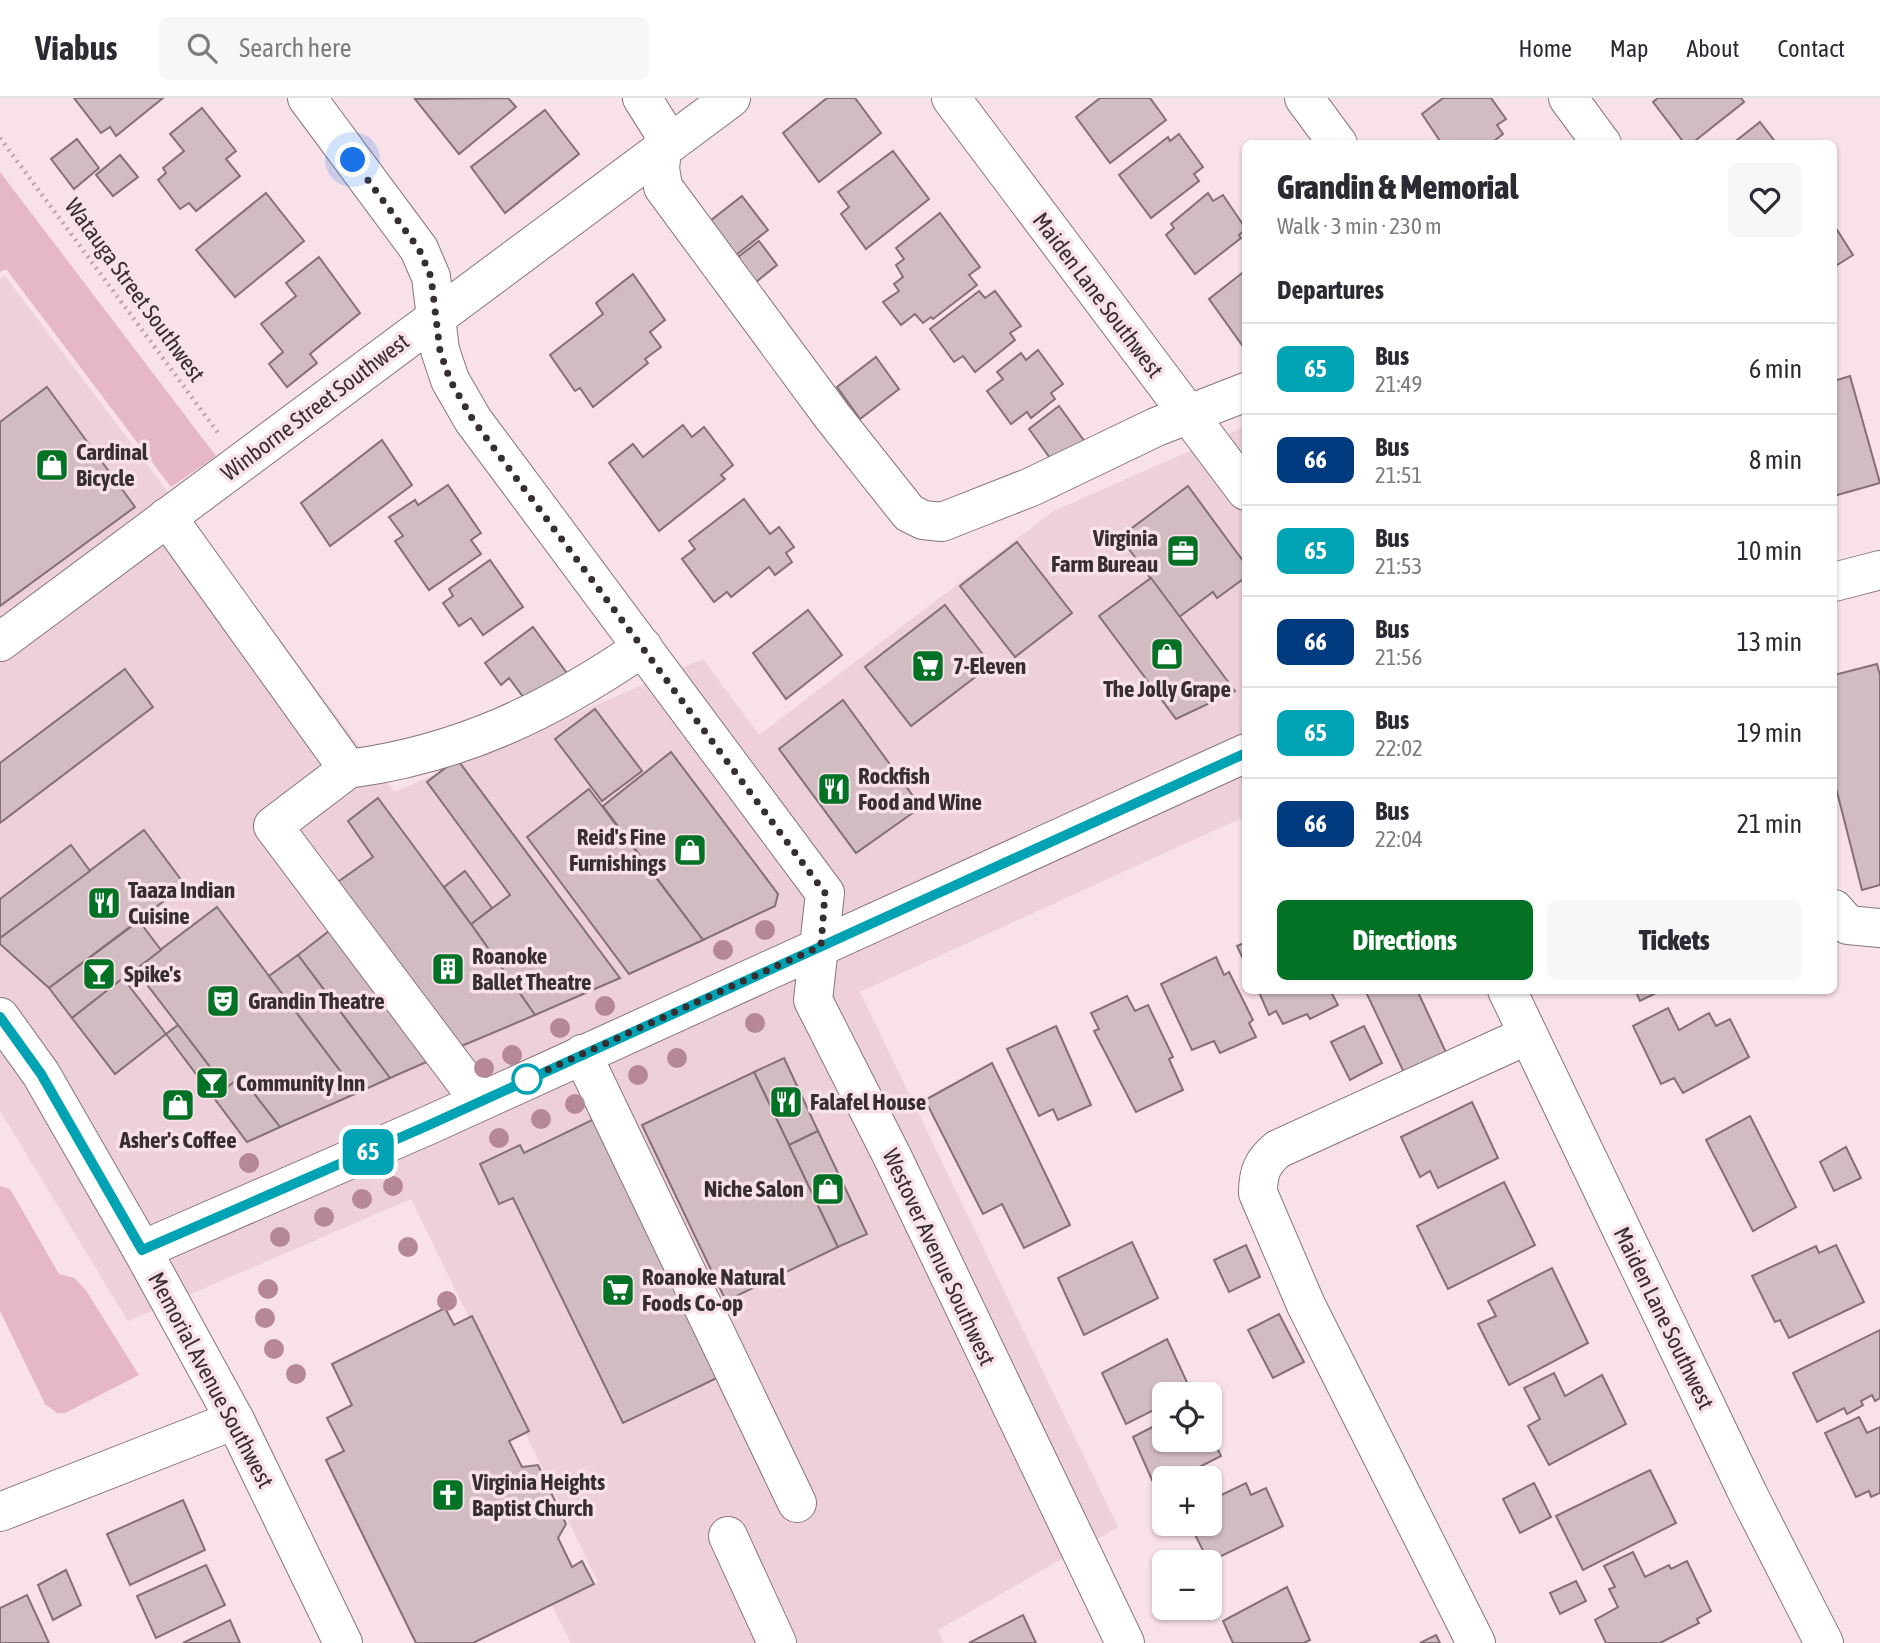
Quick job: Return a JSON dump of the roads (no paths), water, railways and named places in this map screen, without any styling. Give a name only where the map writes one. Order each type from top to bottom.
[{"type":"street","name":"Westover Avenue Southwest","points":[[307,98],[419,249],[431,277],[434,318],[450,380],[473,420],[825,893],[813,1000],[892,1156],[1125,1643]]},
{"type":"street","points":[[642,98],[664,133],[660,168],[663,187],[832,416],[909,513],[923,520],[942,522],[1031,487],[1188,414],[1242,394]]},
{"type":"street","name":"Winborne Street Southwest","points":[[0,642],[731,98]]},
{"type":"street","name":"Maiden Lane Southwest","points":[[951,98],[1242,486]]},
{"type":"street","points":[[1304,98],[1335,140]]},
{"type":"street","points":[[1569,98],[1599,140]]},
{"type":"street","points":[[167,517],[348,769]]},
{"type":"street","points":[[1837,581],[1880,570]]},
{"type":"street","points":[[479,1100],[273,826],[348,769],[401,762],[463,744],[520,721],[605,674],[643,647]]},
{"type":"street","points":[[142,1250],[270,1196],[1242,755]]},
{"type":"street","points":[[1837,912],[1848,925],[1880,928]]},
{"type":"street","name":"Maiden Lane Southwest","points":[[1509,994],[1749,1496],[1824,1643]]},
{"type":"street","name":"Memorial Avenue Southwest","points":[[0,1017],[41,1074],[142,1250],[235,1420],[343,1643]]},
{"type":"street","points":[[1476,1643],[1306,1305],[1258,1193],[1258,1174],[1266,1158],[1278,1149],[1528,1035]]},
{"type":"street","points":[[582,1054],[797,1503]]},
{"type":"street","points":[[0,1512],[235,1420]]},
{"type":"street","points":[[727,1536],[777,1643]]},
{"type":"place","name":"Cardinal Bicycle","points":[[52,465]]},
{"type":"place","name":"Virginia Farm Bureau","points":[[1183,551]]},
{"type":"place","name":"The Jolly Grape","points":[[1167,654]]},
{"type":"place","name":"7-Eleven","points":[[928,666]]},
{"type":"place","name":"Rockfish Food and Wine","points":[[834,789]]},
{"type":"place","name":"Reid's Fine Furnishings","points":[[690,850]]},
{"type":"place","name":"Taaza Indian Cuisine","points":[[104,903]]},
{"type":"place","name":"Roanoke Ballet Theatre","points":[[448,969]]},
{"type":"place","name":"Spike's","points":[[99,974]]},
{"type":"place","name":"Grandin Theatre","points":[[223,1001]]},
{"type":"place","name":"Community Inn","points":[[212,1083]]},
{"type":"place","name":"Falafel House","points":[[786,1102]]},
{"type":"place","name":"Asher's Coffee","points":[[178,1105]]},
{"type":"place","name":"Niche Salon","points":[[828,1189]]},
{"type":"place","name":"Roanoke Natural Foods Co-op","points":[[618,1290]]},
{"type":"place","name":"Virginia Heights Baptist Church","points":[[448,1495]]}]
